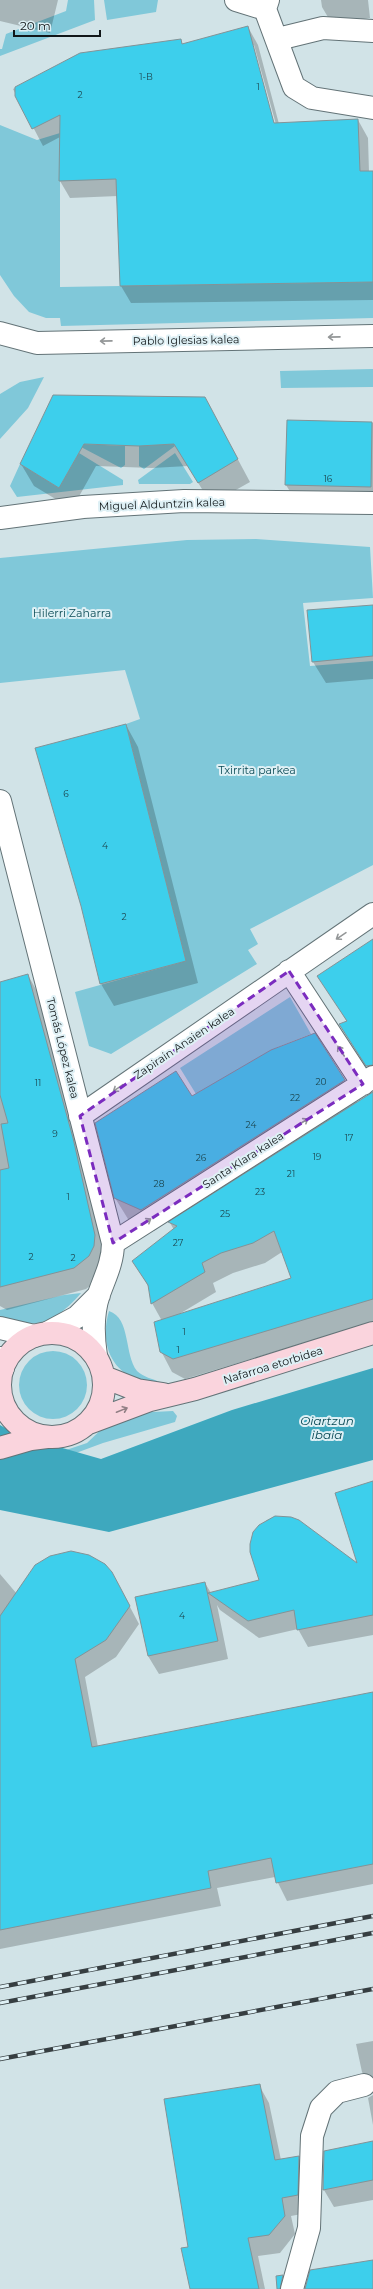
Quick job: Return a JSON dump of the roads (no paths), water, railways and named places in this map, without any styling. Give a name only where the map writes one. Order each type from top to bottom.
[{"type":"main road","points":[[0,1448],[31,1439],[52,1437],[70,1434],[86,1424],[93,1417],[103,1398],[104,1377],[96,1356],[80,1340],[60,1333],[41,1334],[15,1349],[1,1363],[1,1402],[15,1422],[26,1430],[38,1435],[52,1437]]},
{"type":"main road","name":"Nafarroa etorbidea","points":[[86,1424],[128,1407],[172,1394],[195,1390],[373,1333]]},
{"type":"main road","name":"Nafarroa etorbidea","points":[[104,1377],[137,1390],[172,1394]]},
{"type":"street","points":[[236,0],[267,5],[294,87],[312,98],[373,108]]},
{"type":"street","points":[[278,39],[323,28],[373,31]]},
{"type":"street","name":"Pablo Iglesias kalea","points":[[0,332],[37,343],[373,336]]},
{"type":"street","name":"Miguel Alduntzin kalea","points":[[0,518],[83,507],[184,501],[373,503]]},
{"type":"street","name":"Tomás López kalea","points":[[0,800],[113,1243],[113,1253],[108,1274],[99,1295],[94,1326],[96,1356]]},
{"type":"street","name":"Zapirain Anaien kalea","points":[[80,1116],[373,914]]},
{"type":"street","points":[[289,971],[368,1080]]},
{"type":"street","name":"Santa Klara kalea","points":[[113,1243],[368,1080]]},
{"type":"street","name":"Tomás López kalea","points":[[41,1334],[77,1317],[99,1295]]},
{"type":"street","points":[[0,1328],[41,1334]]},
{"type":"street","points":[[292,2289],[309,2228],[312,2136],[321,2108],[337,2092],[364,2085]]},
{"type":"water","name":"Oiartzun ibaia","points":[[373,1368],[373,1460],[109,1532],[0,1510],[0,1425],[17,1435],[101,1459],[232,1410]]},
{"type":"railway","points":[[0,1987],[373,1916]]},
{"type":"railway","points":[[0,2003],[373,1933]]},
{"type":"railway","points":[[0,2059],[373,1989]]},
{"type":"park label","name":"Hilerri Zaharra","points":[[72,613]]},
{"type":"park label","name":"Txirrita parkea","points":[[257,770]]}]
